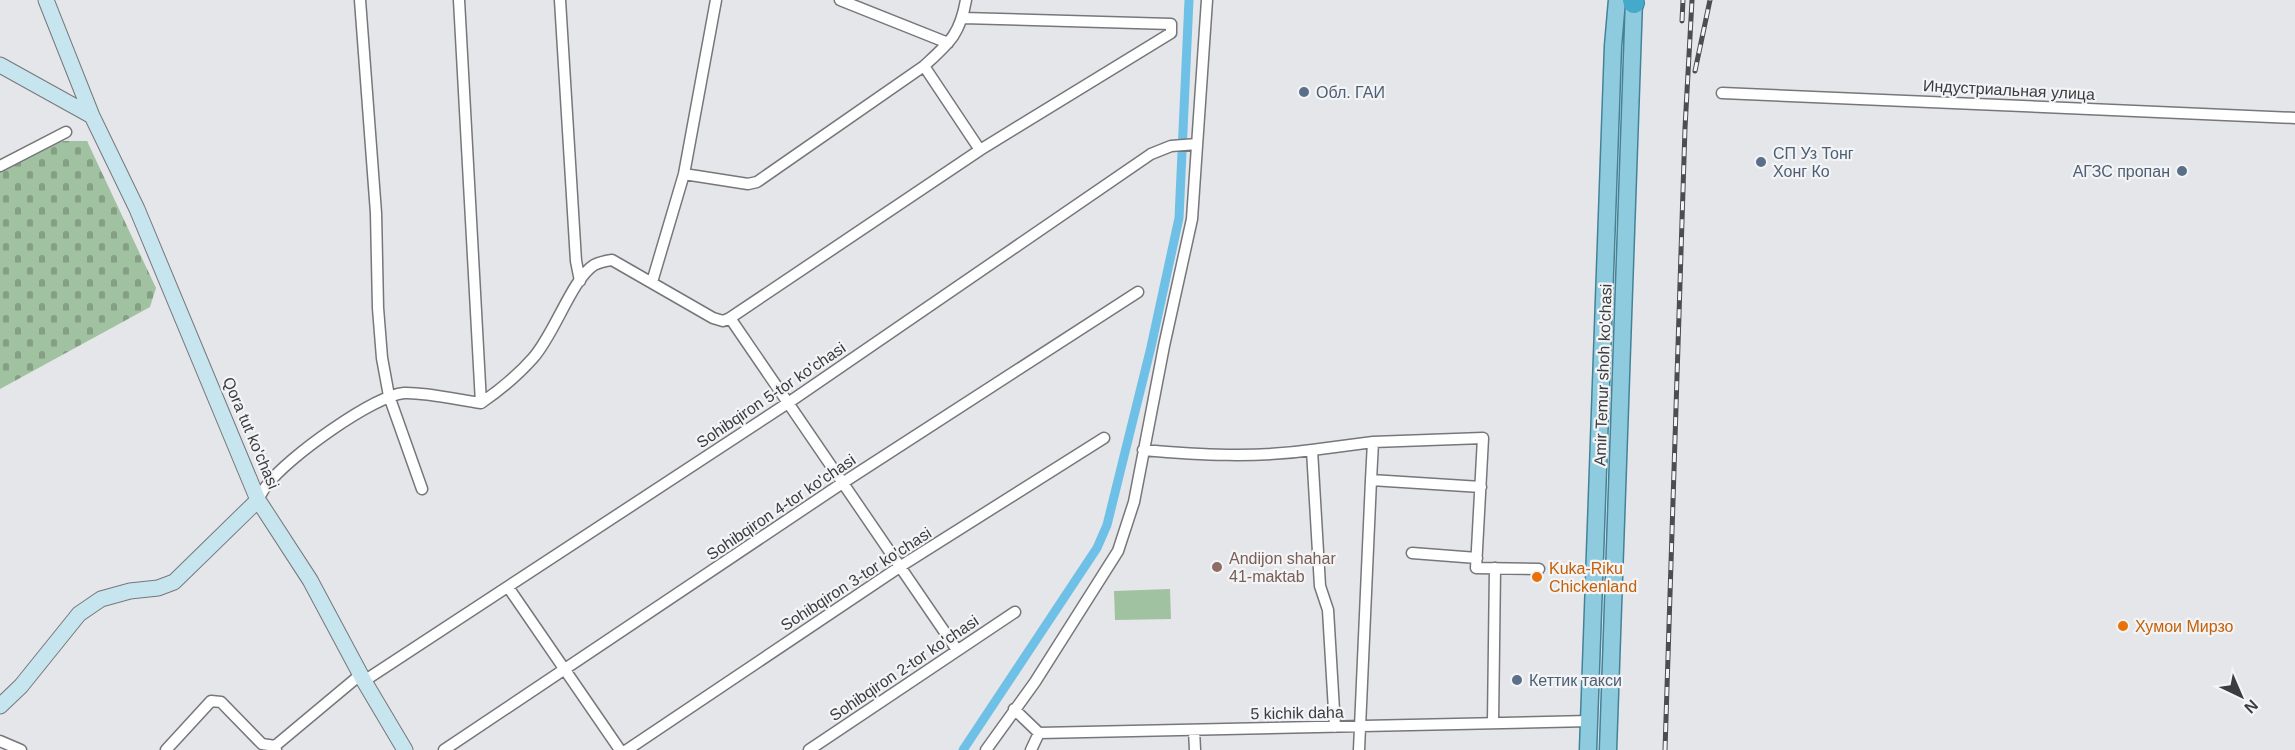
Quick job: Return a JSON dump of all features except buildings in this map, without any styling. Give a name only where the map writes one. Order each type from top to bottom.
[{"type":"main road","name":"Amir Temur shoh ko'chasi","points":[[1588,750],[1613,46],[1629,1]]},
{"type":"main road","name":"Amir Temur shoh ko'chasi","points":[[1608,750],[1629,1]]},
{"type":"street","name":"Qora tut ko'chasi","points":[[46,0],[92,116],[137,208],[258,500],[310,580],[362,678],[405,750]]},
{"type":"street","points":[[360,0],[376,213],[378,308],[382,358],[389,396],[422,489]]},
{"type":"street","points":[[459,0],[481,403]]},
{"type":"street","points":[[560,0],[576,261],[580,281]]},
{"type":"street","points":[[652,282],[684,174],[716,0]]},
{"type":"street","points":[[840,0],[948,44]]},
{"type":"street","points":[[684,174],[748,184],[757,182],[924,66],[948,44],[957,32],[963,18],[966,0]]},
{"type":"street","points":[[986,750],[1035,682],[1118,551],[1134,502],[1192,219],[1195,144],[1207,0]]},
{"type":"street","points":[[0,706],[21,686],[79,614],[101,599],[130,591],[158,588],[174,582],[258,500],[268,483],[309,447],[340,424],[389,396],[406,393],[481,403],[514,377],[534,357],[545,343],[580,281],[595,265],[612,260],[713,318],[723,321],[980,150],[1171,33],[1171,24],[963,18]]},
{"type":"street","points":[[0,65],[92,116]]},
{"type":"street","points":[[924,66],[980,150]]},
{"type":"street","name":"Индустриальная улица","points":[[1722,93],[2295,118]]},
{"type":"street","points":[[0,166],[66,132]]},
{"type":"street","name":"Sohibqiron 5-tor ko'chasi","points":[[276,748],[362,678],[508,587],[788,403],[1151,154],[1172,146],[1195,144]]},
{"type":"street","name":"Sohibqiron 4-tor ko'chasi","points":[[444,750],[844,482],[1138,292]]},
{"type":"street","points":[[730,318],[957,650]]},
{"type":"street","name":"Sohibqiron 3-tor ko'chasi","points":[[627,750],[901,567],[1104,438]]},
{"type":"street","points":[[1143,450],[1240,456],[1280,455],[1373,442],[1483,438],[1476,568],[1539,569]]},
{"type":"street","points":[[1359,750],[1373,442]]},
{"type":"street","points":[[1312,450],[1320,586],[1328,610],[1335,727]]},
{"type":"street","points":[[1371,480],[1481,487]]},
{"type":"street","points":[[1412,554],[1477,558]]},
{"type":"street","points":[[1492,723],[1495,568]]},
{"type":"street","points":[[508,587],[620,750]]},
{"type":"street","name":"Sohibqiron 2-tor ko'chasi","points":[[809,750],[1016,612]]},
{"type":"street","points":[[166,750],[211,700],[221,702],[262,744],[276,748]]},
{"type":"street","points":[[1014,709],[1040,733],[1031,750]]},
{"type":"street","name":"5 kichik daha","points":[[1040,733],[1590,721]]},
{"type":"street","points":[[1194,730],[1195,750]]},
{"type":"street","points":[[0,741],[21,750]]},
{"type":"green space","points":[[62,141],[87,141],[156,288],[150,307],[0,389],[0,171]]},
{"type":"green space","points":[[1170,589],[1171,619],[1115,620],[1114,591]]},
{"type":"waterway","points":[[963,750],[1097,548],[1107,525],[1151,347],[1179,218],[1189,0]]},
{"type":"railway","points":[[1682,21],[1683,0]]},
{"type":"railway","points":[[1665,750],[1685,128],[1692,0]]},
{"type":"railway","points":[[1695,71],[1710,0]]},
{"type":"place","name":"Обл. ГАИ","points":[[1304,92]]},
{"type":"place","name":"СП Уз Тонг Хонг Ко","points":[[1761,162]]},
{"type":"place","name":"АГЗС пропан","points":[[2182,171]]},
{"type":"place","name":"Andijon shahar 41-maktab","points":[[1217,567]]},
{"type":"place","name":"Kuka-Riku Chickenland","points":[[1537,577]]},
{"type":"place","name":"Хумои Мирзо","points":[[2123,626]]},
{"type":"place","name":"Кеттик такси","points":[[1517,680]]}]
